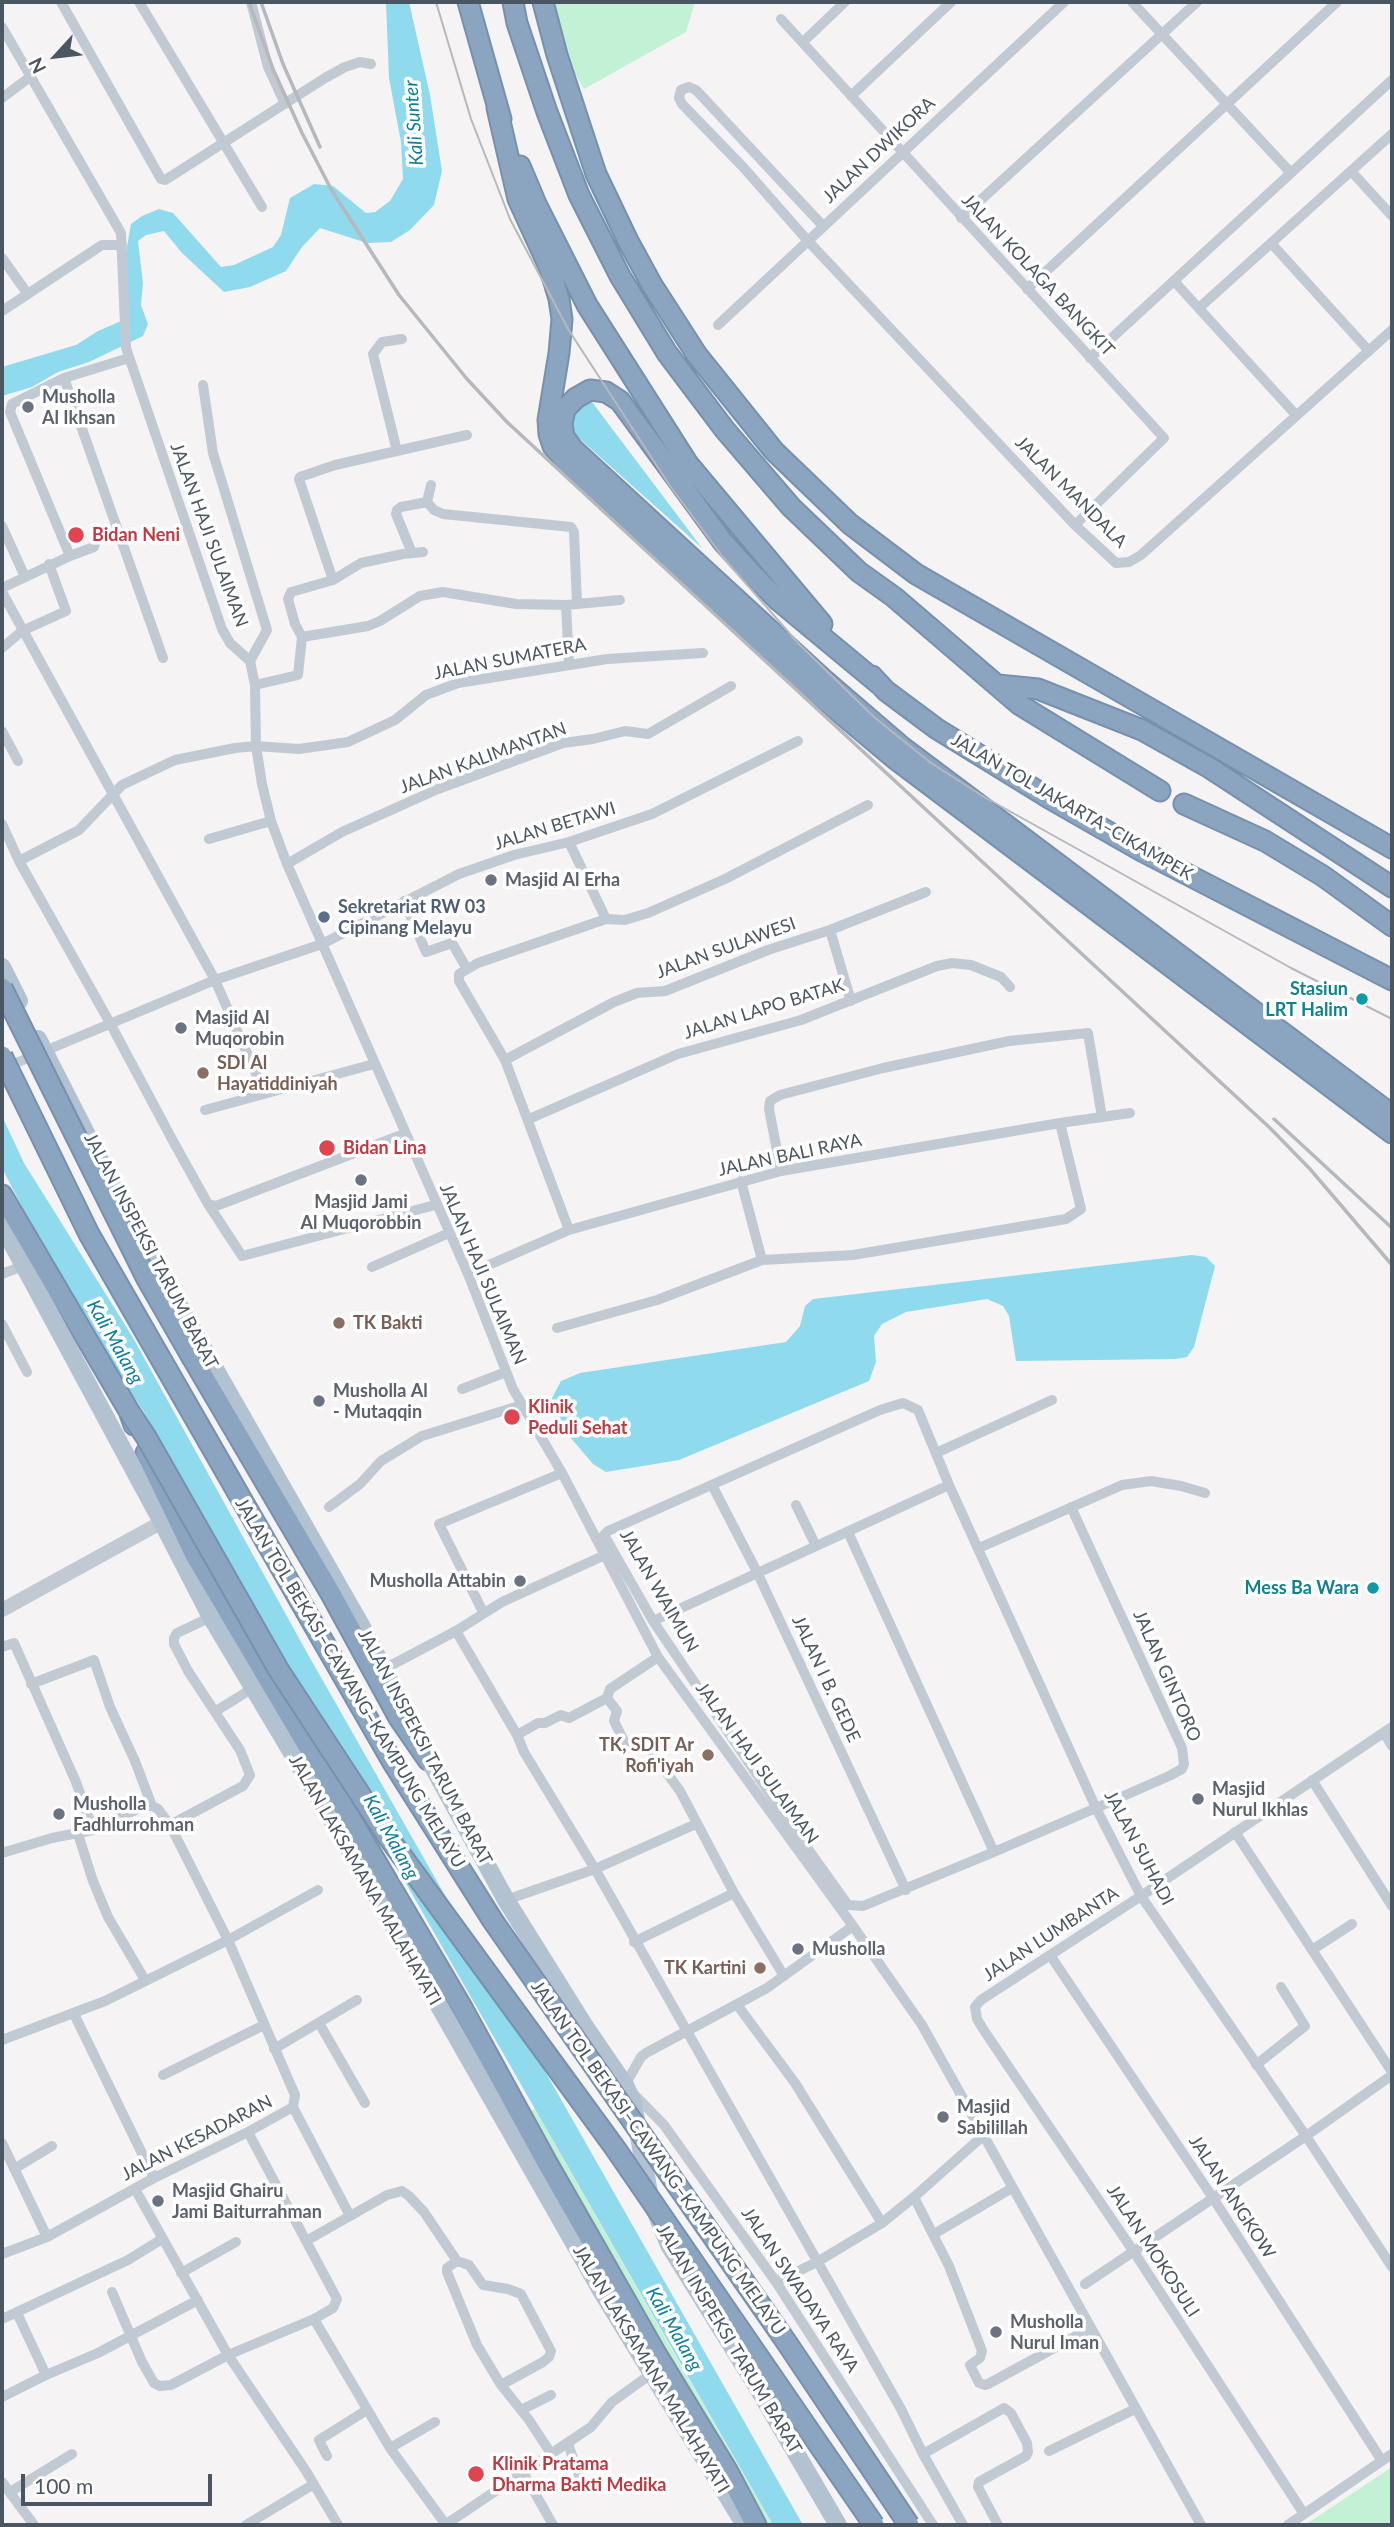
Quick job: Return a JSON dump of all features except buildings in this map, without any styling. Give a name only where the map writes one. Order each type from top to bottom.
[{"type":"highway","name":"JALAN TOL JAKARTA–CIKAMPEK","points":[[468,2],[497,108],[536,204],[587,305],[688,464],[817,619],[879,684],[937,729],[1140,850],[1392,980]]},
{"type":"highway","points":[[513,2],[517,23],[547,112],[579,195],[620,276],[667,353],[725,430],[791,507],[859,572],[894,597],[1020,705],[1160,791]]},
{"type":"highway","points":[[543,2],[557,55],[596,174],[628,241],[696,355],[774,451],[850,524],[916,574],[1392,848]]},
{"type":"highway","points":[[497,108],[518,199],[550,269],[559,299],[562,319],[559,354],[548,420],[553,446],[564,459],[813,690],[894,758],[1392,1133]]},
{"type":"highway","points":[[879,684],[779,601],[752,574],[723,541],[620,401],[606,392],[590,390],[576,398],[565,409],[562,424],[565,437],[573,449],[833,688],[902,747],[1392,1115]]},
{"type":"highway","points":[[998,685],[1038,689],[1142,730],[1210,768],[1392,887]]},
{"type":"highway","points":[[1184,804],[1265,841],[1323,876],[1392,926]]},
{"type":"highway","points":[[2,988],[147,1279],[324,1583],[399,1718],[428,1760]]},
{"type":"highway","name":"JALAN TOL BEKASI–CAWANG–KAMPUNG MELAYU","points":[[2,1056],[89,1234],[392,1760],[493,1921],[787,2343],[908,2525]]},
{"type":"highway","name":"JALAN TOL BEKASI–CAWANG–KAMPUNG MELAYU","points":[[2,1195],[128,1411],[146,1437],[278,1670],[388,1837],[615,2148],[766,2364],[874,2525]]},
{"type":"highway","points":[[128,1411],[195,1555],[460,2004],[630,2308],[728,2472],[756,2525]]},
{"type":"main road","name":"JALAN INSPEKSI TARUM BARAT","points":[[2,967],[133,1225],[363,1629],[428,1760],[506,1900],[625,2085],[632,2103],[650,2198],[669,2245],[756,2385],[838,2525]]},
{"type":"main road","name":"JALAN LAKSAMANA MALAHAYATI","points":[[2,1225],[211,1616],[357,1862],[482,2084],[651,2374],[745,2525]]},
{"type":"street","points":[[139,2],[262,207]]},
{"type":"street","points":[[251,2],[268,66],[285,104]]},
{"type":"street","points":[[803,42],[845,2]]},
{"type":"street","points":[[851,96],[951,2]]},
{"type":"street","name":"JALAN DWIKORA","points":[[718,325],[1064,2]]},
{"type":"street","points":[[1132,2],[1292,173]]},
{"type":"street","points":[[961,218],[1197,2]]},
{"type":"street","points":[[1027,289],[1337,2]]},
{"type":"street","points":[[64,3],[161,179],[165,180],[345,67],[360,62],[371,64]]},
{"type":"street","name":"JALAN KOLAGA BANGKIT","points":[[781,19],[1164,438],[1075,525]]},
{"type":"street","points":[[2,27],[121,233],[122,245],[102,245],[2,310]]},
{"type":"street","points":[[2,98],[30,78]]},
{"type":"street","points":[[1090,358],[1392,80]]},
{"type":"street","name":"JALAN MANDALA","points":[[757,155],[696,90],[689,87],[683,89],[679,94],[680,101],[1075,525],[1116,563],[1122,564],[1136,559],[1392,330]]},
{"type":"street","points":[[1199,308],[1392,134]]},
{"type":"street","points":[[743,167],[757,155],[823,226]]},
{"type":"street","points":[[1351,171],[1392,216]]},
{"type":"street","points":[[1271,243],[1369,351]]},
{"type":"street","name":"JALAN HAJI SULAIMAN","points":[[122,245],[123,320],[128,353],[222,629],[230,643],[250,661],[255,685],[256,746],[261,784],[271,821],[404,1134],[468,1275],[506,1373],[562,1473],[658,1657],[922,2025],[1201,2525]]},
{"type":"street","points":[[2,258],[27,293]]},
{"type":"street","points":[[1174,281],[1296,415]]},
{"type":"street","points":[[397,451],[373,354],[382,342],[402,339]]},
{"type":"street","points":[[70,556],[10,412],[12,404],[64,378],[128,353]]},
{"type":"street","points":[[64,378],[163,659]]},
{"type":"street","points":[[203,385],[213,453],[267,630],[250,661]]},
{"type":"street","points":[[333,580],[300,478],[335,465],[467,435]]},
{"type":"street","points":[[427,502],[431,485]]},
{"type":"street","points":[[255,685],[298,675],[302,637],[295,624],[289,594],[333,580],[360,563],[417,553],[397,510],[427,502]]},
{"type":"street","points":[[427,502],[434,510],[443,514],[570,527],[574,532],[569,664]]},
{"type":"street","points":[[2,526],[25,577]]},
{"type":"street","points":[[117,529],[97,536],[94,547],[49,564],[2,590],[111,795],[215,980],[264,1092]]},
{"type":"street","points":[[2,648],[22,631],[66,611],[49,564]]},
{"type":"street","points":[[302,637],[368,626],[420,596],[443,592],[516,604],[571,605],[620,600]]},
{"type":"street","name":"JALAN SUMATERA","points":[[19,861],[79,830],[111,795],[133,779],[175,760],[214,751],[256,746],[299,749],[348,742],[396,720],[435,690],[458,683],[569,664],[640,656],[703,653]]},
{"type":"street","name":"JALAN KALIMANTAN","points":[[287,864],[342,832],[438,789],[564,743],[625,731],[648,734],[732,686]]},
{"type":"street","points":[[2,731],[18,761]]},
{"type":"street","name":"JALAN BETAWI","points":[[2,1069],[215,980],[322,944],[459,874],[652,814],[798,740]]},
{"type":"street","points":[[569,1230],[505,1060],[459,981],[459,974],[606,919],[625,920],[648,913],[725,879],[868,805]]},
{"type":"street","points":[[209,839],[271,821]]},
{"type":"street","points":[[2,824],[19,861],[208,1204],[242,1256],[436,1205]]},
{"type":"street","points":[[569,842],[606,919]]},
{"type":"street","name":"JALAN SULAWESI","points":[[505,1060],[625,997],[637,993],[665,992],[768,950],[830,930],[926,892]]},
{"type":"street","points":[[404,901],[426,952],[452,943],[467,969]]},
{"type":"street","points":[[830,930],[851,1001]]},
{"type":"street","name":"JALAN LAPO BATAK","points":[[529,1119],[678,1054],[775,1028],[937,966],[952,963],[978,968],[1001,977],[1010,986]]},
{"type":"street","points":[[780,1171],[769,1104],[780,1095],[884,1068],[1009,1041],[1088,1033],[1102,1117]]},
{"type":"street","points":[[205,1110],[374,1064]]},
{"type":"street","name":"JALAN BALI RAYA","points":[[468,1275],[569,1230],[780,1171],[1060,1122],[1130,1113]]},
{"type":"street","points":[[557,1328],[657,1300],[762,1260],[853,1255],[1066,1219],[1081,1209],[1060,1122]]},
{"type":"street","points":[[208,1204],[216,1206],[404,1134]]},
{"type":"street","points":[[741,1181],[762,1260]]},
{"type":"street","points":[[372,1266],[449,1233]]},
{"type":"street","points":[[2,1274],[23,1266]]},
{"type":"street","points":[[2,1324],[27,1372]]},
{"type":"street","points":[[462,1389],[506,1373]]},
{"type":"street","points":[[936,1453],[1052,1400]]},
{"type":"street","name":"JALAN WAIMUN","points":[[859,1906],[848,1905],[843,1899],[714,1714],[653,1621],[604,1534],[899,1403],[908,1404],[918,1410]]},
{"type":"street","points":[[329,1507],[359,1484],[381,1461],[422,1436],[522,1405]]},
{"type":"street","name":"JALAN SUHADI","points":[[918,1410],[949,1485],[1096,1808],[1141,1896],[1306,2136],[1392,2267]]},
{"type":"street","points":[[483,1612],[439,1525],[562,1473]]},
{"type":"street","points":[[979,1548],[1101,1493],[1136,1482],[1151,1481],[1205,1493]]},
{"type":"street","name":"JALAN I B. GEDE","points":[[712,1485],[757,1572],[906,1890]]},
{"type":"street","points":[[653,1621],[949,1485]]},
{"type":"street","points":[[796,1505],[816,1546]]},
{"type":"street","name":"JALAN GINTORO","points":[[859,1906],[906,1890],[1182,1769],[1182,1748],[1071,1507]]},
{"type":"street","points":[[2,1610],[163,1522]]},
{"type":"street","points":[[848,1532],[994,1852]]},
{"type":"street","points":[[384,1669],[456,1631],[483,1612],[605,1555]]},
{"type":"street","points":[[170,1825],[243,1786],[250,1775],[240,1750],[188,1671],[174,1644],[174,1638],[183,1629],[211,1616]]},
{"type":"street","points":[[456,1631],[517,1735],[524,1752],[595,1869],[901,2409],[923,2455],[963,2525]]},
{"type":"street","points":[[2,1647],[13,1643],[76,1782],[93,1830]]},
{"type":"street","points":[[517,1735],[537,1723],[545,1723],[561,1715],[569,1718],[607,1698],[610,1689],[658,1657]]},
{"type":"street","points":[[2,1853],[32,1843],[93,1830],[144,1806],[152,1806],[110,1707],[95,1661],[31,1684]]},
{"type":"street","points":[[216,1711],[253,1688]]},
{"type":"street","points":[[607,1698],[617,1711],[614,1721],[627,1747],[648,1747],[680,1791],[734,1893],[784,1976]]},
{"type":"street","points":[[1388,1730],[1392,1746]]},
{"type":"street","name":"JALAN LUMBANTA","points":[[975,2007],[981,2000],[1388,1730]]},
{"type":"street","points":[[1312,1780],[1392,1906]]},
{"type":"street","name":"JALAN KESADARAN","points":[[2,2254],[47,2237],[154,2178],[293,2107],[295,2095],[228,1940],[170,1825],[158,1809],[152,1806]]},
{"type":"street","points":[[506,1900],[595,1869],[696,1824]]},
{"type":"street","points":[[1084,2284],[1306,2136],[1392,2074],[1235,1832]]},
{"type":"street","points":[[78,1833],[108,1917],[145,1980]]},
{"type":"street","points":[[2,2040],[105,2001],[228,1940],[318,1890]]},
{"type":"street","points":[[634,1942],[734,1893]]},
{"type":"street","points":[[1312,1950],[1352,1924]]},
{"type":"street","points":[[625,2085],[641,2057],[738,2006],[853,1926]]},
{"type":"street","name":"JALAN ANGKOW","points":[[1050,1955],[1213,2198],[1382,2461]]},
{"type":"street","points":[[1256,2064],[1305,2026],[1281,1987]]},
{"type":"street","points":[[274,2049],[357,2000]]},
{"type":"street","points":[[738,2006],[795,2083],[882,2222]]},
{"type":"street","name":"JALAN MOKOSULI","points":[[975,2007],[980,2025],[1134,2252],[1304,2514]]},
{"type":"street","points":[[74,2014],[154,2178]]},
{"type":"street","points":[[319,2023],[365,2103]]},
{"type":"street","points":[[163,2075],[264,2025]]},
{"type":"street","name":"JALAN SWADAYA RAYA","points":[[625,2085],[664,2125],[776,2283],[933,2525]]},
{"type":"street","points":[[293,2107],[350,2216]]},
{"type":"street","points":[[112,2292],[154,2383],[160,2386],[171,2385],[228,2355],[314,2319],[333,2308],[337,2299],[248,2132]]},
{"type":"street","points":[[776,2283],[817,2262],[882,2222],[984,2135]]},
{"type":"street","points":[[2,2143],[47,2237]]},
{"type":"street","points":[[14,2169],[52,2146]]},
{"type":"street","points":[[934,2234],[1012,2188]]},
{"type":"street","points":[[135,2189],[228,2355],[314,2484],[338,2525]]},
{"type":"street","points":[[306,2241],[387,2195],[402,2191],[424,2212],[457,2261],[469,2265],[483,2285],[521,2294],[551,2351],[549,2357],[542,2362],[501,2385]]},
{"type":"street","points":[[914,2197],[963,2299],[982,2351],[982,2356],[971,2363],[979,2383],[988,2384],[1091,2328]]},
{"type":"street","points":[[2,2319],[128,2260],[162,2239]]},
{"type":"street","points":[[181,2273],[236,2242]]},
{"type":"street","points":[[457,2261],[447,2268],[447,2272],[477,2346],[501,2385],[552,2455]]},
{"type":"street","points":[[2,2397],[98,2353],[198,2300]]},
{"type":"street","points":[[17,2314],[46,2375]]},
{"type":"street","points":[[314,2319],[390,2448],[446,2525],[569,2444],[597,2422],[611,2402],[651,2374]]},
{"type":"street","points":[[521,2410],[551,2395]]},
{"type":"street","points":[[923,2455],[1004,2408],[1011,2413],[1027,2444],[1028,2452],[1026,2456],[978,2485],[998,2525]]},
{"type":"street","points":[[1049,2452],[1135,2409]]},
{"type":"street","points":[[327,2456],[318,2440],[368,2410]]},
{"type":"street","points":[[390,2448],[435,2422]]},
{"type":"street","points":[[569,2444],[580,2478]]},
{"type":"street","points":[[10,2492],[72,2454]]},
{"type":"street","points":[[1288,2525],[1392,2454]]},
{"type":"street","points":[[523,2472],[553,2525]]},
{"type":"street","points":[[2,2482],[34,2525]]},
{"type":"street","points":[[246,2525],[314,2484]]},
{"type":"green space","points":[[533,2],[695,2],[686,32],[584,89]]},
{"type":"green space","points":[[535,2109],[773,2525],[754,2525],[521,2116]]},
{"type":"green space","points":[[1392,2467],[1392,2525],[1305,2525]]},
{"type":"water","name":"Kali Sunter","points":[[386,2],[409,2],[430,95],[442,171],[434,205],[410,230],[391,242],[367,243],[320,228],[302,247],[286,271],[250,287],[224,292],[182,253],[164,231],[146,235],[138,241],[143,283],[141,305],[148,324],[143,336],[89,362],[58,372],[32,387],[2,396],[2,367],[76,345],[98,331],[126,319],[125,258],[131,224],[142,216],[159,209],[173,213],[221,267],[234,265],[273,247],[281,235],[290,198],[314,184],[333,186],[366,213],[375,212],[390,201],[403,179],[401,142],[389,78]]},
{"type":"water","points":[[584,401],[592,402],[702,548],[571,431],[570,412]]},
{"type":"water","name":"Kali Malang","points":[[2,1116],[24,1163],[132,1336],[310,1658],[803,2525],[773,2525],[285,1672],[144,1412],[72,1303],[2,1168]]},
{"type":"water","points":[[1192,1255],[1206,1257],[1215,1266],[1194,1347],[1187,1357],[1016,1361],[1009,1316],[1003,1306],[987,1299],[906,1312],[882,1324],[874,1336],[876,1362],[869,1381],[679,1460],[606,1472],[593,1464],[553,1417],[552,1398],[561,1381],[580,1373],[786,1342],[800,1326],[805,1306],[813,1299]]},
{"type":"tram line","points":[[436,2],[471,119],[510,219],[568,329],[670,486],[722,556],[798,643],[874,717],[931,763],[986,798],[1291,968],[1392,1019]]},
{"type":"railway","points":[[249,2],[273,69],[332,191],[399,295],[467,379],[507,422],[1270,1128],[1310,1169],[1392,1265]]},
{"type":"railway","points":[[261,2],[283,64],[320,147]]},
{"type":"railway","points":[[1274,1119],[1392,1228]]},
{"type":"place","name":"Musholla Al Ikhsan","points":[[28,407]]},
{"type":"place","name":"Bidan Neni","points":[[76,535]]},
{"type":"place","name":"Masjid Al Erha","points":[[491,880]]},
{"type":"place","name":"Sekretariat RW 03 Cipinang Melayu","points":[[324,917]]},
{"type":"place","name":"Stasiun LRT Halim","points":[[1362,999]]},
{"type":"place","name":"Masjid Al Muqorobin","points":[[181,1028]]},
{"type":"place","name":"SDI Al Hayatiddiniyah","points":[[203,1073]]},
{"type":"place","name":"Bidan Lina","points":[[327,1148]]},
{"type":"place","name":"Masjid Jami Al Muqorobbin","points":[[361,1180]]},
{"type":"place","name":"TK Bakti","points":[[339,1323]]},
{"type":"place","name":"Musholla Al - Mutaqqin","points":[[319,1401]]},
{"type":"place","name":"Klinik Peduli Sehat","points":[[512,1417]]},
{"type":"place","name":"Musholla Attabin","points":[[520,1581]]},
{"type":"place","name":"Mess Ba Wara","points":[[1373,1588]]},
{"type":"place","name":"TK, SDIT Ar Rofi'iyah","points":[[708,1755]]},
{"type":"place","name":"Masjid Nurul Ikhlas","points":[[1198,1799]]},
{"type":"place","name":"Musholla Fadhlurrohman","points":[[59,1814]]},
{"type":"place","name":"Musholla","points":[[798,1949]]},
{"type":"place","name":"TK Kartini","points":[[760,1968]]},
{"type":"place","name":"Masjid Sabilillah","points":[[943,2117]]},
{"type":"place","name":"Masjid Ghairu Jami Baiturrahman","points":[[158,2201]]},
{"type":"place","name":"Musholla Nurul Iman","points":[[996,2332]]},
{"type":"place","name":"Klinik Pratama Dharma Bakti Medika","points":[[476,2474]]}]
